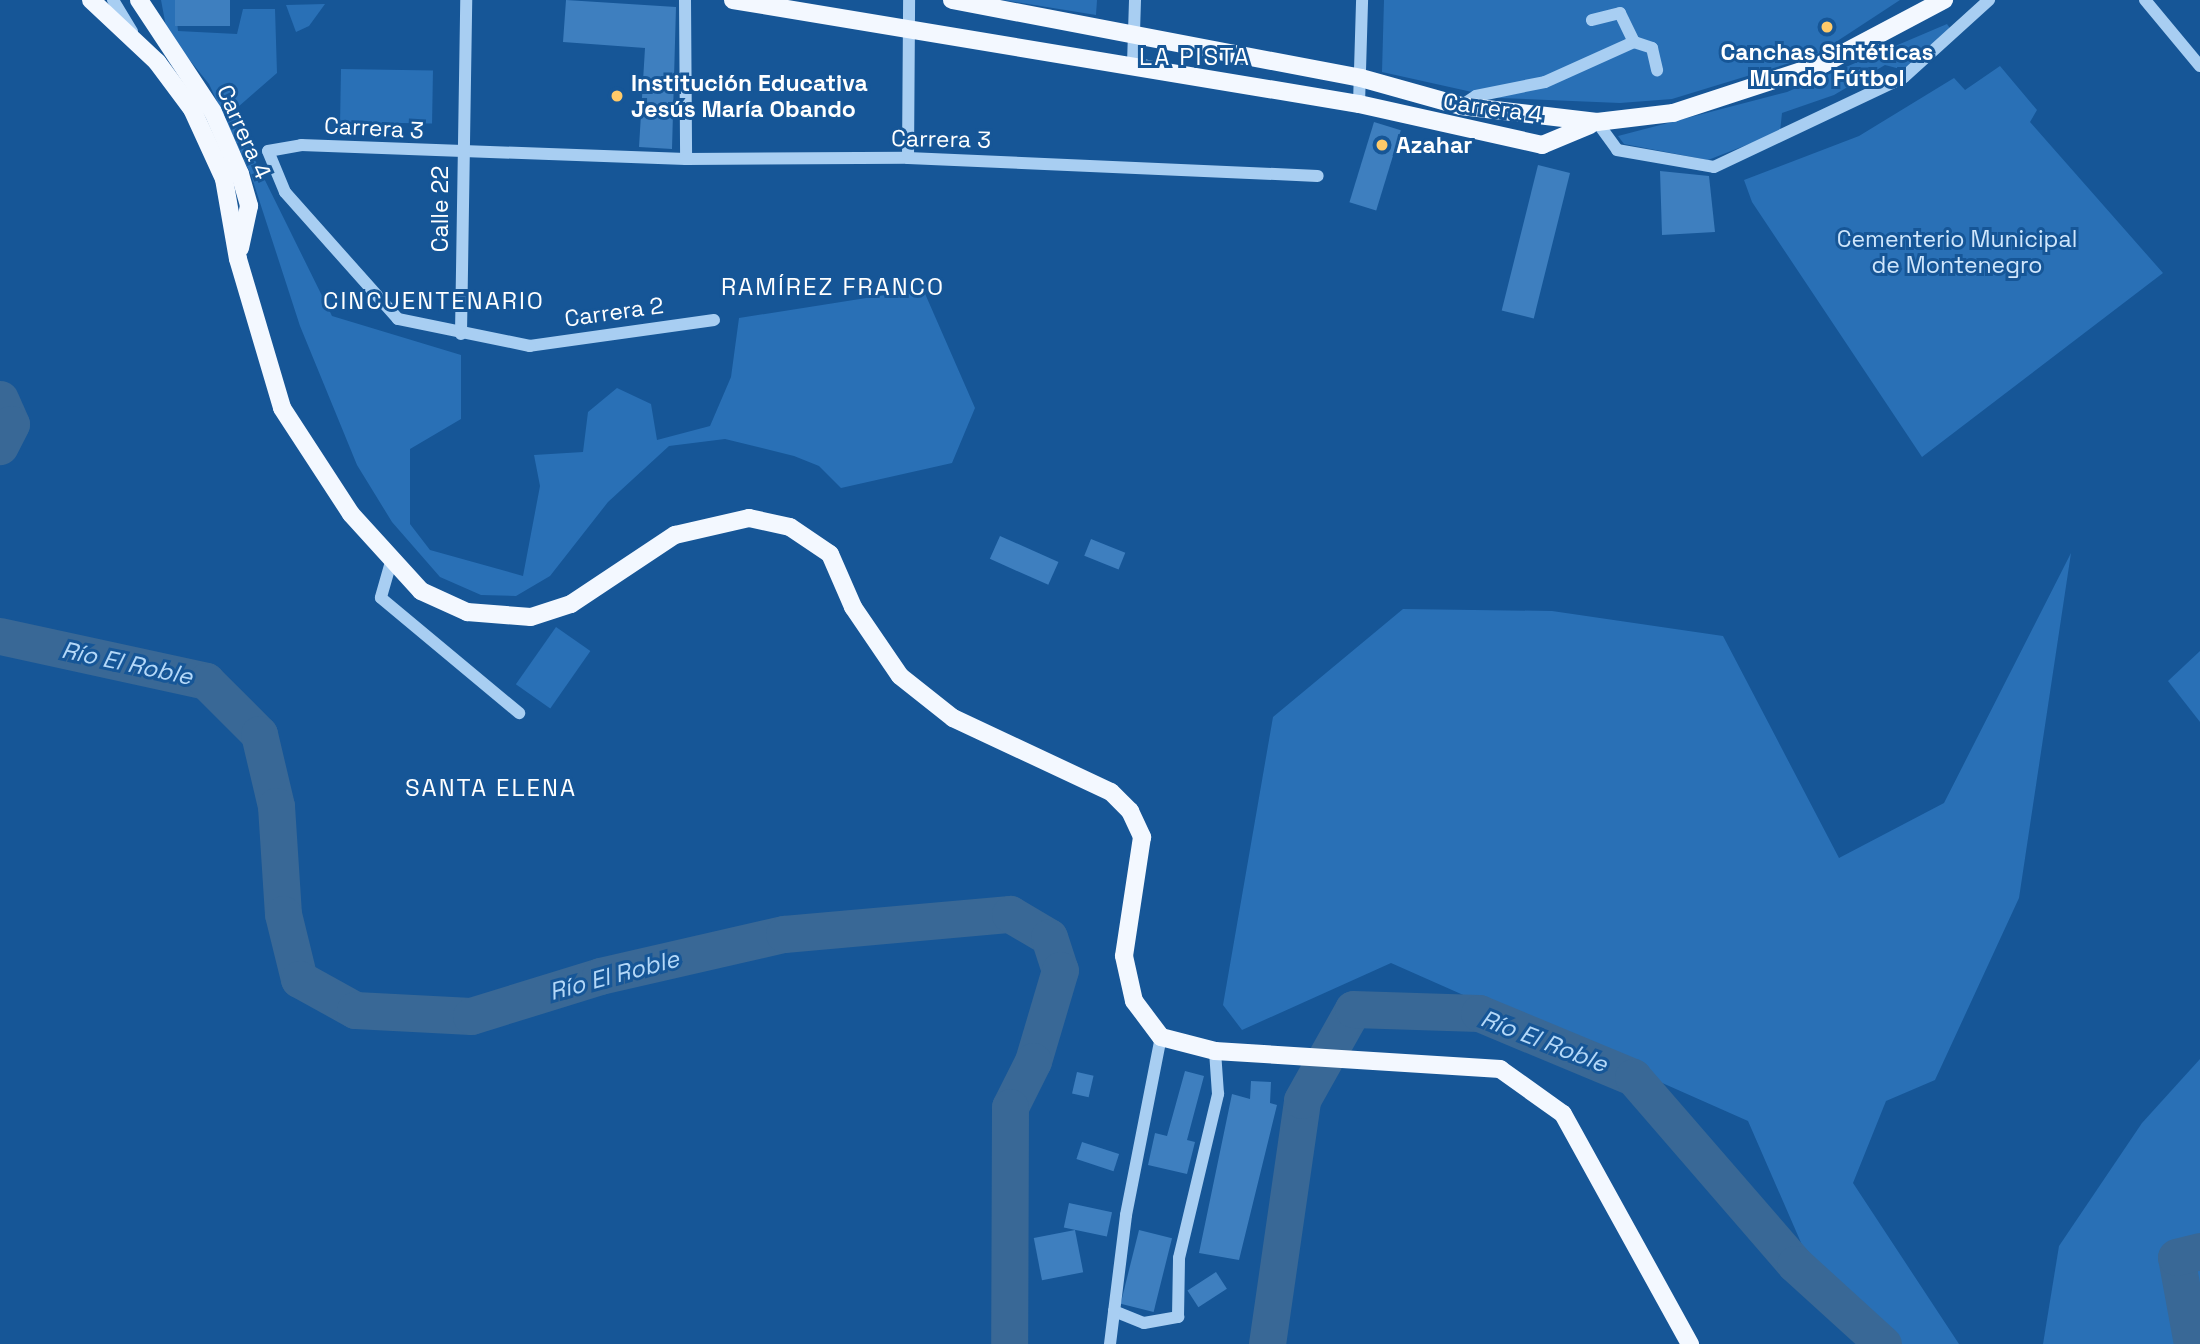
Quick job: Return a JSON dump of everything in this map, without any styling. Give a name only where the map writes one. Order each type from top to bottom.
[{"type":"main road","points":[[91,0],[142,47],[174,83],[206,137],[223,179],[238,259],[282,408],[391,562],[421,591],[467,612],[531,617],[571,604],[676,535],[749,518],[790,527],[830,554],[853,607],[900,676],[953,718],[1111,792],[1130,811],[1142,837],[1124,956],[1134,1001],[1161,1037],[1215,1051],[1500,1069],[1563,1114],[1690,1344]]},
{"type":"main road","name":"Carrera 4","points":[[139,0],[213,112],[240,174],[249,206],[238,259]]},
{"type":"main road","name":"Carrera 4","points":[[733,0],[1133,64],[1359,104],[1542,145],[1597,122]]},
{"type":"main road","name":"Carrera 4","points":[[952,0],[1135,31],[1361,78],[1461,106],[1597,122]]},
{"type":"main road","points":[[1597,122],[1672,113],[1823,65],[1944,0]]},
{"type":"street","points":[[81,0],[108,18]]},
{"type":"street","points":[[113,0],[142,47]]},
{"type":"street","name":"Calle 22","points":[[461,334],[461,153],[466,0]]},
{"type":"street","points":[[685,0],[686,159]]},
{"type":"street","points":[[908,159],[911,28],[909,0]]},
{"type":"street","points":[[1133,64],[1135,0]]},
{"type":"street","points":[[1359,104],[1362,0]]},
{"type":"street","points":[[1597,122],[1617,150],[1714,167],[1904,77],[1989,0]]},
{"type":"street","points":[[2145,0],[2200,66]]},
{"type":"street","points":[[1592,20],[1620,13],[1634,43]]},
{"type":"street","points":[[1461,106],[1476,96],[1545,82],[1634,43],[1651,48],[1657,69]]},
{"type":"street","name":"Carrera 3","points":[[398,319],[285,192],[268,151],[301,145],[461,153],[686,159],[908,159],[1318,176]]},
{"type":"street","name":"Carrera 2","points":[[398,319],[530,346],[714,320]]},
{"type":"street","points":[[391,562],[381,598],[519,713]]},
{"type":"street","points":[[1110,1344],[1161,1037]]},
{"type":"street","points":[[1114,1311],[1144,1323],[1178,1317],[1179,1258],[1218,1094],[1215,1051]]},
{"type":"green space","points":[[161,0],[175,0],[178,31],[237,34],[243,9],[275,9],[277,73],[238,107],[251,152],[332,316],[461,355],[461,419],[410,449],[410,524],[430,550],[523,576],[540,486],[534,455],[583,452],[588,412],[617,388],[651,404],[657,440],[710,426],[731,377],[739,318],[923,289],[975,408],[952,463],[841,488],[819,466],[794,456],[725,439],[669,446],[608,502],[550,576],[516,596],[481,595],[440,577],[392,522],[357,465],[300,326],[251,175],[209,84],[167,32]]},
{"type":"green space","points":[[1003,0],[1097,0],[1096,15]]},
{"type":"green space","points":[[1384,0],[1900,0],[1816,55],[1672,99],[1620,103],[1499,98],[1382,72]]},
{"type":"green space","points":[[325,4],[309,26],[296,32],[286,5]]},
{"type":"green space","points":[[1947,24],[1952,31],[1904,70],[1885,65],[1834,95],[1782,113],[1780,132],[1708,160],[1624,144],[1618,136],[1787,92]]},
{"type":"green space","name":"Cementerio Municipal de Montenegro","points":[[2000,66],[2037,110],[2030,122],[2163,273],[1922,457],[1752,202],[1744,180],[1859,136],[1954,78],[1965,90]]},
{"type":"green space","points":[[341,69],[433,71],[432,124],[340,122]]},
{"type":"green space","points":[[2071,553],[2019,898],[1935,1080],[1886,1101],[1853,1183],[1959,1344],[1868,1344],[1809,1261],[1748,1121],[1391,963],[1242,1030],[1223,1005],[1273,717],[1403,609],[1552,611],[1723,636],[1839,858],[1944,803]]},
{"type":"green space","points":[[556,627],[590,651],[550,708],[516,684]]},
{"type":"green space","points":[[2200,651],[2200,722],[2168,681]]},
{"type":"green space","points":[[2200,1059],[2200,1344],[2043,1344],[2059,1246],[2142,1123]]},
{"type":"building","points":[[175,0],[230,0],[230,26],[175,26]]},
{"type":"building","points":[[566,0],[676,7],[672,149],[639,147],[645,48],[563,42]]},
{"type":"building","points":[[1374,122],[1401,130],[1376,211],[1349,202]]},
{"type":"building","points":[[1538,165],[1570,173],[1534,319],[1502,311]]},
{"type":"building","points":[[1660,171],[1709,176],[1715,232],[1662,235]]},
{"type":"building","points":[[1000,536],[1058,562],[1048,585],[990,559]]},
{"type":"building","points":[[1091,539],[1125,553],[1119,570],[1084,556]]},
{"type":"building","points":[[1185,1071],[1204,1076],[1187,1140],[1195,1142],[1187,1174],[1148,1165],[1155,1133],[1167,1136]]},
{"type":"building","points":[[1077,1072],[1094,1076],[1089,1097],[1072,1093]]},
{"type":"building","points":[[1251,1081],[1271,1082],[1270,1103],[1277,1105],[1239,1260],[1199,1253],[1232,1094],[1250,1099]]},
{"type":"building","points":[[1082,1142],[1119,1154],[1114,1171],[1076,1159]]},
{"type":"building","points":[[1069,1203],[1112,1212],[1107,1237],[1064,1227]]},
{"type":"building","points":[[1075,1230],[1083,1272],[1042,1280],[1034,1238]]},
{"type":"building","points":[[1139,1230],[1172,1238],[1154,1312],[1121,1304]]},
{"type":"building","points":[[1216,1272],[1227,1289],[1198,1307],[1187,1291]]},
{"type":"waterway","name":"Río El Roble","points":[[0,399],[11,424],[0,446]]},
{"type":"waterway","name":"Río El Roble","points":[[0,636],[206,681],[259,734],[276,806],[283,914],[299,979],[355,1010],[471,1016],[600,976],[784,934],[1010,914],[1049,937],[1060,970],[1033,1061],[1010,1107],[1009,1344]]},
{"type":"waterway","name":"Río El Roble","points":[[1267,1344],[1302,1100],[1353,1009],[1479,1013],[1633,1077],[1795,1264],[1883,1344]]},
{"type":"waterway","name":"Río El Roble","points":[[2192,1344],[2176,1257],[2200,1251]]},
{"type":"place","name":"Canchas Sintéticas Mundo Fútbol","points":[[1827,27]]},
{"type":"place","name":"Institución Educativa Jesús María Obando","points":[[617,96]]},
{"type":"place","name":"Azahar","points":[[1382,145]]},
{"type":"district","name":"LA PISTA","points":[[1195,57]]},
{"type":"district","name":"RAMÍREZ FRANCO","points":[[833,287]]},
{"type":"district","name":"CINCUENTENARIO","points":[[434,301]]},
{"type":"district","name":"SANTA ELENA","points":[[491,788]]}]
